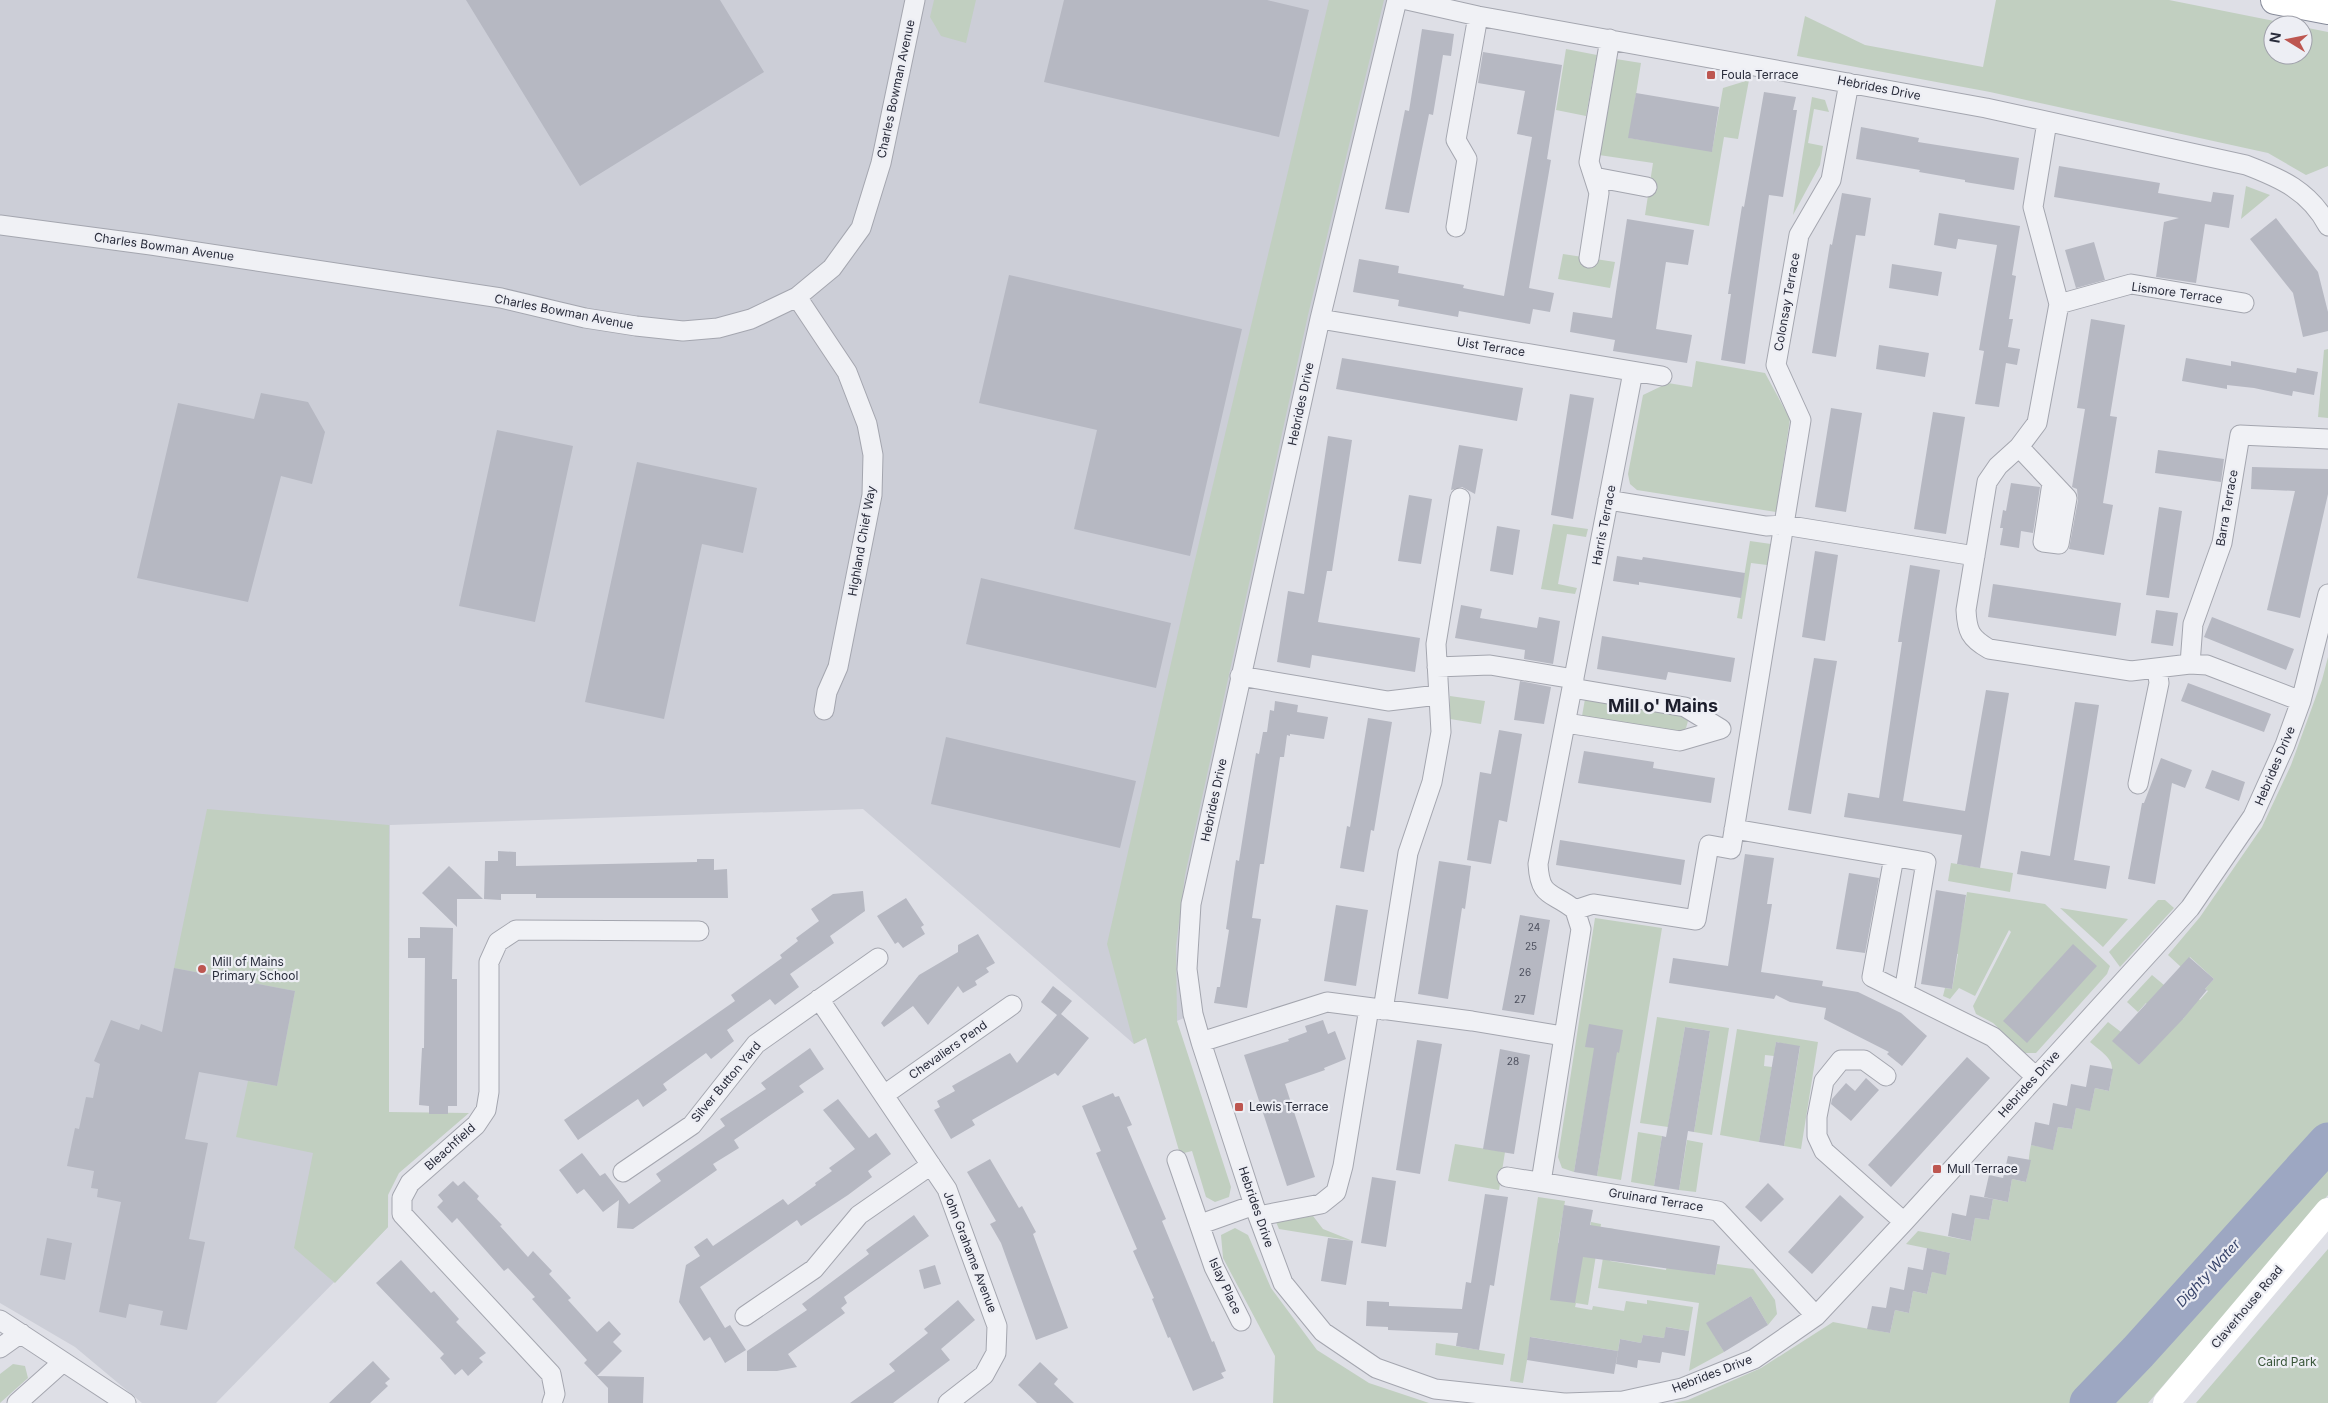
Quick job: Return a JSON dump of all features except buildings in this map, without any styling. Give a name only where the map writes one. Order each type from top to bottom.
[{"type":"highway","points":[[2275,0],[2328,10]]},
{"type":"street","name":"Charles Bowman Avenue","points":[[0,225],[151,245],[501,298],[585,318],[636,326],[683,331],[718,328],[751,319],[797,297],[832,268],[861,228],[881,163],[915,0]]},
{"type":"street","name":"Hebrides Drive","points":[[1397,0],[1320,319],[1240,676],[1191,904],[1187,969],[1193,1014],[1201,1042],[1256,1211],[1284,1283],[1323,1332],[1376,1368],[1435,1389],[1565,1403],[1623,1401],[1682,1388],[1754,1359],[1816,1316],[2190,908],[2253,816],[2285,745],[2301,701],[2328,594]]},
{"type":"street","name":"Hebrides Drive","points":[[1407,0],[1478,16],[1986,108],[2246,165],[2282,179],[2303,194],[2328,226]]},
{"type":"street","points":[[1456,227],[1467,159],[1456,140],[1478,16]]},
{"type":"street","points":[[1588,258],[1599,193],[1589,162],[1610,39]]},
{"type":"street","name":"Colonsay Terrace","points":[[1734,829],[1801,420],[1776,365],[1799,235],[1831,180],[1849,83]]},
{"type":"street","points":[[2047,122],[2032,207],[2060,304],[2042,407],[2032,432],[1998,466],[1987,482],[1966,610],[1967,627],[1976,641],[1989,649],[2131,671],[2190,664],[2207,665],[2301,701]]},
{"type":"street","points":[[1594,177],[1647,186]]},
{"type":"street","name":"Lismore Terrace","points":[[2060,304],[2130,284],[2244,303]]},
{"type":"street","name":"Highland Chief Way","points":[[797,297],[847,372],[867,424],[873,455],[872,496],[838,668],[827,692],[824,710]]},
{"type":"street","name":"Uist Terrace","points":[[1320,319],[1662,376]]},
{"type":"street","name":"Harris Terrace","points":[[1575,910],[1563,900],[1548,894],[1539,882],[1538,864],[1633,372]]},
{"type":"street","name":"Barra Terrace","points":[[2190,664],[2193,624],[2222,543],[2240,435],[2328,438]]},
{"type":"street","points":[[2019,447],[2052,483]]},
{"type":"street","points":[[1201,1224],[1256,1211],[1322,1204],[1336,1192],[1408,853],[1432,782],[1441,732],[1436,644],[1460,498]]},
{"type":"street","points":[[1608,500],[1766,526],[1784,526],[1975,556]]},
{"type":"street","points":[[1437,667],[1490,665],[1685,707],[1721,729],[1750,734]]},
{"type":"street","points":[[2138,784],[2159,683],[2158,669]]},
{"type":"street","points":[[1240,676],[1388,701],[1438,695]]},
{"type":"street","points":[[1566,723],[1680,741],[1721,729]]},
{"type":"street","points":[[1540,1182],[1581,930],[1575,910],[1593,904],[1696,920],[1709,844],[1731,848],[1734,829],[1926,862],[1904,992]]},
{"type":"street","points":[[1894,857],[1872,977],[1993,1037],[2036,1078]]},
{"type":"street","name":"Bleachfield","points":[[552,1403],[555,1394],[551,1374],[402,1214],[402,1198],[410,1183],[476,1125],[486,1110],[489,1092],[489,962],[498,942],[516,930],[699,931]]},
{"type":"street","name":"Silver Button Yard","points":[[623,1172],[692,1125],[756,1044],[878,958]]},
{"type":"street","name":"John Grahame Avenue","points":[[820,999],[946,1189],[998,1326],[996,1353],[984,1375],[968,1398],[948,1403]]},
{"type":"street","points":[[1201,1042],[1327,1002],[1472,1020],[1563,1036]]},
{"type":"street","name":"Chevaliers Pend","points":[[884,1096],[1012,1005]]},
{"type":"street","points":[[1886,1076],[1864,1060],[1841,1060],[1824,1081],[1817,1117],[1817,1136],[1824,1151],[1904,1222]]},
{"type":"street","name":"Islay Place","points":[[1177,1160],[1201,1224],[1214,1267],[1241,1320]]},
{"type":"street","points":[[745,1316],[814,1269],[859,1216],[931,1166]]},
{"type":"street","name":"Gruinard Terrace","points":[[1508,1177],[1718,1210],[1816,1316]]},
{"type":"street","name":"Claverhouse Road","points":[[2166,1403],[2328,1211]]},
{"type":"street","points":[[0,1320],[126,1403]]},
{"type":"street","points":[[0,1348],[21,1333]]},
{"type":"street","points":[[17,1403],[63,1362]]},
{"type":"shaded area","points":[[0,0],[1397,0],[1191,904],[1193,1014],[1134,1044],[863,809],[390,825],[388,1227],[216,1403],[142,1403],[75,1347],[0,1303]]},
{"type":"green space","points":[[934,0],[976,0],[966,43],[941,36],[930,17]]},
{"type":"green space","points":[[1329,0],[1384,0],[1308,315],[1185,875],[1176,946],[1177,1021],[1231,1187],[1229,1197],[1215,1202],[1206,1197],[1192,1151],[1180,1154],[1146,1038],[1134,1044],[1107,944],[1187,593]]},
{"type":"green space","points":[[1996,0],[2169,0],[2263,19],[2263,65],[2313,65],[2313,29],[2328,32],[2328,166],[2306,175],[2268,153],[1990,92],[1797,56],[1805,16],[1865,45],[1983,67]]},
{"type":"green space","points":[[1566,49],[1597,55],[1586,116],[1556,110]]},
{"type":"green space","points":[[1616,59],[1641,63],[1629,138],[1712,151],[1723,88],[1749,80],[1738,139],[1724,137],[1709,226],[1645,215],[1653,163],[1599,155]]},
{"type":"green space","points":[[1812,97],[1825,100],[1829,112],[1814,109],[1808,143],[1823,146],[1820,165],[1793,215]]},
{"type":"green space","points":[[2246,186],[2270,195],[2241,219]]},
{"type":"green space","points":[[1563,254],[1615,262],[1610,288],[1558,279]]},
{"type":"green space","points":[[2328,349],[2328,418],[2318,417],[2324,350]]},
{"type":"green space","points":[[1696,361],[1765,373],[1790,419],[1776,512],[1637,490],[1630,484],[1628,474],[1643,395],[1668,383],[1692,387]]},
{"type":"green space","points":[[1553,524],[1588,529],[1586,537],[1567,534],[1558,584],[1577,588],[1575,594],[1541,589]]},
{"type":"green space","points":[[1750,541],[1771,544],[1767,565],[1751,563],[1742,619],[1737,618]]},
{"type":"green space","points":[[2328,657],[2328,1195],[2148,1403],[1673,1403],[1688,1400],[1761,1368],[1833,1322],[1890,1333],[1895,1310],[1909,1313],[1913,1291],[1927,1294],[1932,1272],[1946,1274],[1950,1253],[1906,1244],[1918,1231],[1971,1241],[1975,1218],[1989,1220],[1993,1199],[2008,1202],[2012,1179],[2026,1182],[2031,1145],[2053,1149],[2058,1127],[2072,1129],[2076,1108],[2090,1110],[2095,1088],[2109,1091],[2112,1073],[2111,1062],[2090,1042],[2108,1022],[2121,1032],[2113,1041],[2139,1065],[2170,1025],[2146,1003],[2138,1012],[2127,1002],[2152,975],[2164,985],[2183,1019],[2197,998],[2200,1000],[2208,991],[2205,989],[2214,979],[2190,957],[2181,967],[2168,955],[2200,917],[2262,827],[2291,765],[2322,680]]},
{"type":"green space","points":[[1450,696],[1485,701],[1481,724],[1450,719]]},
{"type":"green space","points":[[1585,699],[1683,715],[1688,721],[1686,728],[1681,732],[1582,716]]},
{"type":"green space","points":[[207,809],[389,825],[389,1112],[469,1113],[399,1173],[388,1195],[388,1227],[335,1283],[294,1248],[313,1153],[236,1137],[248,1081],[277,1086],[295,991],[174,968]]},
{"type":"green space","points":[[1951,863],[2013,873],[2010,892],[1948,881]]},
{"type":"green space","points":[[1967,892],[2045,904],[2110,966],[2107,974],[2036,1053],[2025,1053],[1993,1023],[1976,1014],[1973,1006],[2011,932],[2009,930],[1975,996],[1959,988],[1950,999],[1943,996],[1945,988],[1952,989]]},
{"type":"green space","points":[[2158,900],[2165,900],[2174,908],[2120,967],[2109,952]]},
{"type":"green space","points":[[2060,908],[2128,919],[2103,947]]},
{"type":"green space","points":[[1595,918],[1662,928],[1621,1180],[1597,1176],[1616,1055],[1589,1082],[1574,1172],[1562,1168],[1558,1157]]},
{"type":"green space","points":[[1657,1017],[1729,1028],[1712,1135],[1694,1132],[1710,1031],[1685,1027],[1668,1127],[1640,1123]]},
{"type":"green space","points":[[1737,1029],[1818,1042],[1801,1149],[1784,1146],[1800,1047],[1776,1042],[1774,1056],[1765,1055],[1764,1066],[1772,1067],[1759,1142],[1720,1135]]},
{"type":"green space","points":[[1638,1132],[1662,1136],[1654,1186],[1631,1182]]},
{"type":"green space","points":[[1687,1140],[1703,1143],[1696,1192],[1679,1190]]},
{"type":"green space","points":[[1455,1144],[1505,1152],[1499,1190],[1448,1181]]},
{"type":"green space","points":[[1538,1197],[1565,1201],[1558,1243],[1586,1248],[1591,1222],[1601,1224],[1588,1305],[1576,1303],[1575,1307],[1592,1310],[1593,1306],[1624,1311],[1626,1301],[1647,1304],[1647,1300],[1693,1307],[1689,1331],[1667,1327],[1664,1338],[1643,1335],[1641,1343],[1620,1339],[1618,1351],[1531,1337],[1523,1383],[1510,1381]]},
{"type":"green space","points":[[1313,1216],[1323,1229],[1353,1241],[1279,1229],[1276,1222]]},
{"type":"green space","points":[[1235,1228],[1248,1235],[1271,1288],[1317,1350],[1369,1383],[1429,1403],[1273,1403],[1275,1356],[1223,1258],[1221,1235]]},
{"type":"green space","points":[[1608,1228],[1614,1229],[1610,1261],[1666,1270],[1672,1238],[1677,1269],[1715,1275],[1717,1264],[1753,1269],[1775,1300],[1777,1314],[1768,1325],[1751,1296],[1707,1323],[1724,1352],[1689,1371],[1699,1303],[1598,1288]]},
{"type":"green space","name":"Caird Park","points":[[2328,1249],[2328,1403],[2196,1403]]},
{"type":"green space","points":[[1436,1343],[1505,1354],[1503,1365],[1435,1355]]},
{"type":"green space","points":[[13,1364],[25,1366],[28,1378],[0,1403],[0,1374]]},
{"type":"waterway","name":"Dighty Water","points":[[2089,1403],[2138,1352],[2328,1142]]},
{"type":"place","name":"Foula Terrace","points":[[1711,75]]},
{"type":"place","name":"Mill of Mains Primary School","points":[[202,969]]},
{"type":"place","name":"Lewis Terrace","points":[[1239,1107]]},
{"type":"place","name":"Mull Terrace","points":[[1937,1169]]},
{"type":"district","name":"Mill o' Mains","points":[[1663,706]]}]
